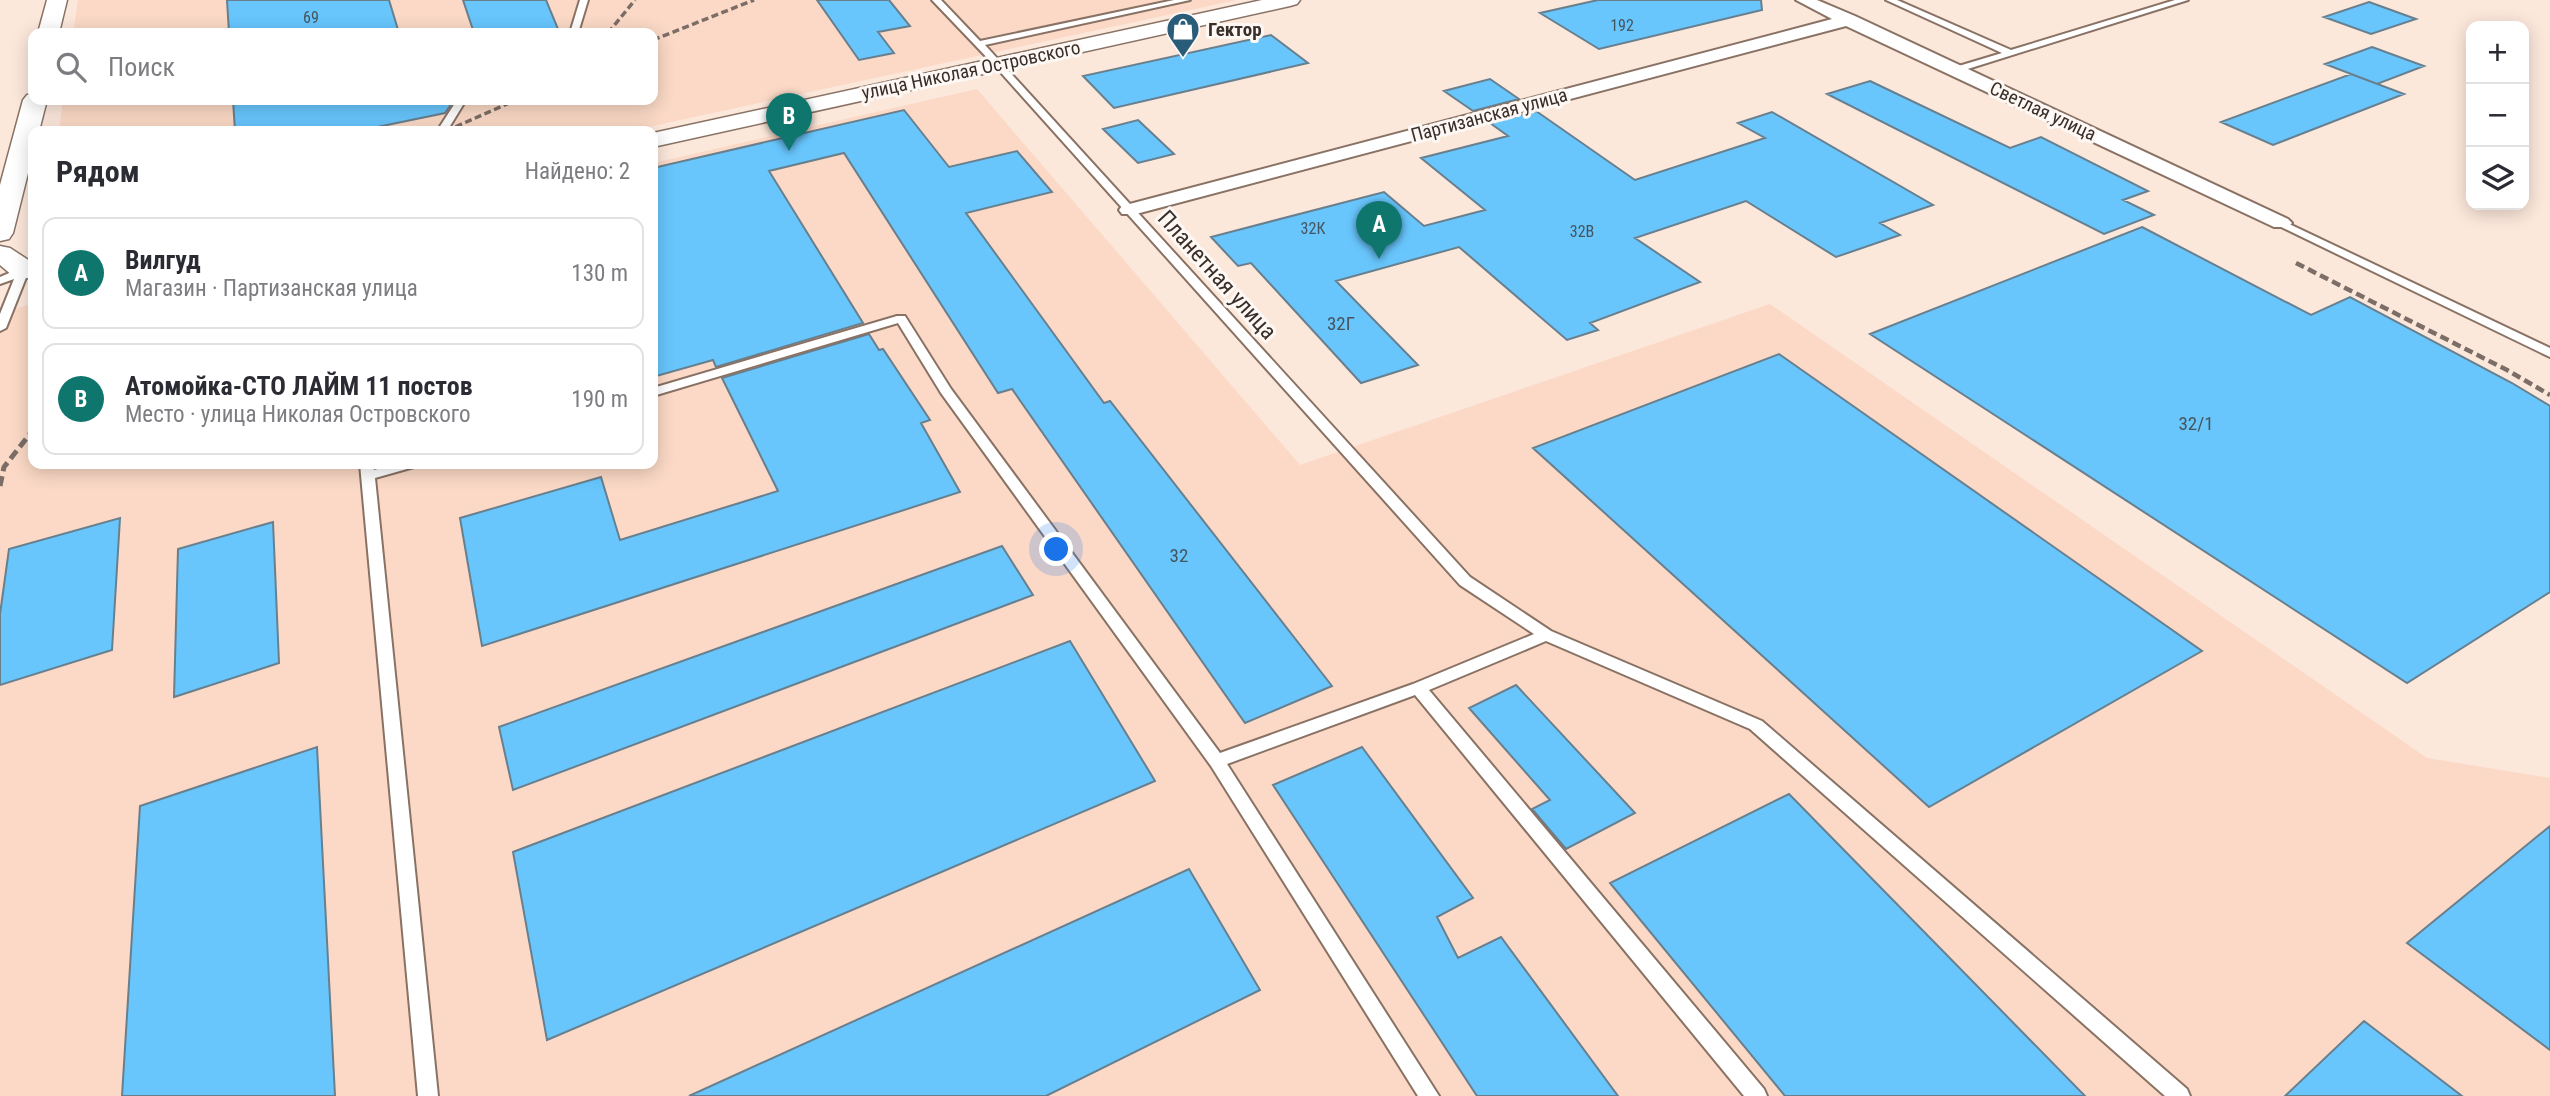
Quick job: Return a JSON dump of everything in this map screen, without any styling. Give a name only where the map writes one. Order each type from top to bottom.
[{"type":"street","points":[[50,28],[57,0]]},
{"type":"street","name":"улица Николая Островского","points":[[658,139],[1290,0]]},
{"type":"street","name":"Светлая улица","points":[[1804,0],[2281,223]]},
{"type":"street","name":"Партизанская улица","points":[[1129,209],[1849,20]]},
{"type":"street","points":[[0,233],[33,105]]},
{"type":"street","points":[[0,138],[25,133]]},
{"type":"street","points":[[0,254],[17,264],[19,274]]},
{"type":"lane","points":[[576,28],[584,0]]},
{"type":"lane","name":"Планетная улица","points":[[936,0],[998,64],[1465,581],[1546,635],[1756,725],[2180,1096]]},
{"type":"lane","points":[[978,44],[1186,0]]},
{"type":"lane","points":[[1891,0],[2010,53]]},
{"type":"lane","points":[[1955,70],[2184,0]]},
{"type":"lane","points":[[445,126],[458,105]]},
{"type":"lane","points":[[2281,223],[2550,353]]},
{"type":"lane","points":[[0,328],[19,274]]},
{"type":"lane","points":[[658,391],[901,318],[945,390],[1217,761],[1429,1096]]},
{"type":"lane","points":[[367,470],[428,1096]]},
{"type":"lane","points":[[1217,761],[1418,688],[1546,635]]},
{"type":"lane","points":[[1418,688],[1757,1096]]},
{"type":"shaded area","points":[[78,0],[1237,0],[652,126],[60,126],[62,105],[658,105],[658,28],[74,28]]},
{"type":"shaded area","points":[[977,89],[1300,465],[1770,304],[2427,758],[2550,778],[2550,1096],[0,1096],[0,312],[28,305],[28,469],[658,469],[658,162]]},
{"type":"building","points":[[227,0],[389,0],[397,28],[229,28]]},
{"type":"building","points":[[463,0],[546,0],[558,28],[472,28]]},
{"type":"building","points":[[817,0],[889,0],[910,26],[878,32],[894,53],[859,60]]},
{"type":"building","points":[[1598,0],[1761,0],[1762,10],[1599,49],[1540,13]]},
{"type":"building","points":[[2369,2],[2416,19],[2371,34],[2324,17]]},
{"type":"building","points":[[1271,35],[1308,63],[1114,108],[1083,76]]},
{"type":"building","points":[[2372,47],[2424,66],[2377,84],[2325,64]]},
{"type":"building","points":[[2351,74],[2404,94],[2273,145],[2221,122]]},
{"type":"building","points":[[1490,79],[1519,99],[1473,111],[1444,91]]},
{"type":"building","points":[[1870,81],[2010,148],[2041,137],[2148,191],[2123,200],[2154,215],[2104,234],[1827,94]]},
{"type":"building","points":[[233,105],[450,106],[445,113],[382,126],[235,126]]},
{"type":"building","points":[[904,110],[949,167],[1017,151],[1052,192],[966,213],[1104,403],[1110,401],[1332,686],[1245,723],[1012,389],[998,393],[844,153],[769,171],[863,323],[716,367],[713,360],[658,376],[658,167]]},
{"type":"building","points":[[1536,111],[1635,180],[1765,138],[1738,123],[1772,112],[1933,205],[1880,223],[1900,235],[1836,257],[1746,201],[1635,238],[1700,282],[1590,323],[1598,330],[1567,340],[1459,247],[1336,281],[1418,365],[1361,383],[1251,263],[1238,266],[1211,237],[1384,192],[1424,226],[1485,210],[1421,158],[1508,136],[1490,123]]},
{"type":"building","points":[[1138,120],[1174,154],[1138,163],[1103,129]]},
{"type":"building","points":[[2142,227],[2311,315],[2350,297],[2550,406],[2550,592],[2407,683],[1870,334]]},
{"type":"building","points":[[869,334],[879,350],[883,349],[930,420],[921,423],[960,492],[482,646],[460,518],[601,477],[620,540],[778,491],[722,378]]},
{"type":"building","points":[[1779,354],[2202,651],[1929,807],[1533,448]]},
{"type":"building","points":[[120,518],[112,650],[0,685],[0,614],[9,549]]},
{"type":"building","points":[[273,522],[279,663],[174,697],[178,549]]},
{"type":"building","points":[[1002,546],[1033,595],[513,790],[499,727]]},
{"type":"building","points":[[1070,641],[1155,781],[547,1040],[513,852]]},
{"type":"building","points":[[1516,685],[1635,813],[1566,849],[1532,809],[1550,800],[1469,708]]},
{"type":"building","points":[[317,747],[335,1096],[122,1096],[140,806]]},
{"type":"building","points":[[1362,747],[1473,898],[1437,917],[1458,958],[1501,937],[1618,1096],[1477,1096],[1273,785]]},
{"type":"building","points":[[1789,794],[2085,1096],[1785,1096],[1610,883]]},
{"type":"building","points":[[2550,826],[2550,1050],[2407,943]]},
{"type":"building","points":[[1189,869],[1260,990],[1046,1096],[689,1096]]},
{"type":"building","points":[[2364,1021],[2462,1096],[2285,1096]]},
{"type":"railway","points":[[612,28],[635,0]]},
{"type":"railway","points":[[658,38],[754,0]]},
{"type":"railway","points":[[457,126],[505,105]]},
{"type":"railway","points":[[2296,263],[2507,370],[2550,395]]},
{"type":"railway","points":[[0,486],[4,467],[28,436]]},
{"type":"place","name":"Гектор","points":[[1183,59]]},
{"type":"place","name":"Атомойка-СТО ЛАЙМ 11 постов","points":[[789,151]]},
{"type":"place","name":"Вилгуд","points":[[1379,259]]}]
